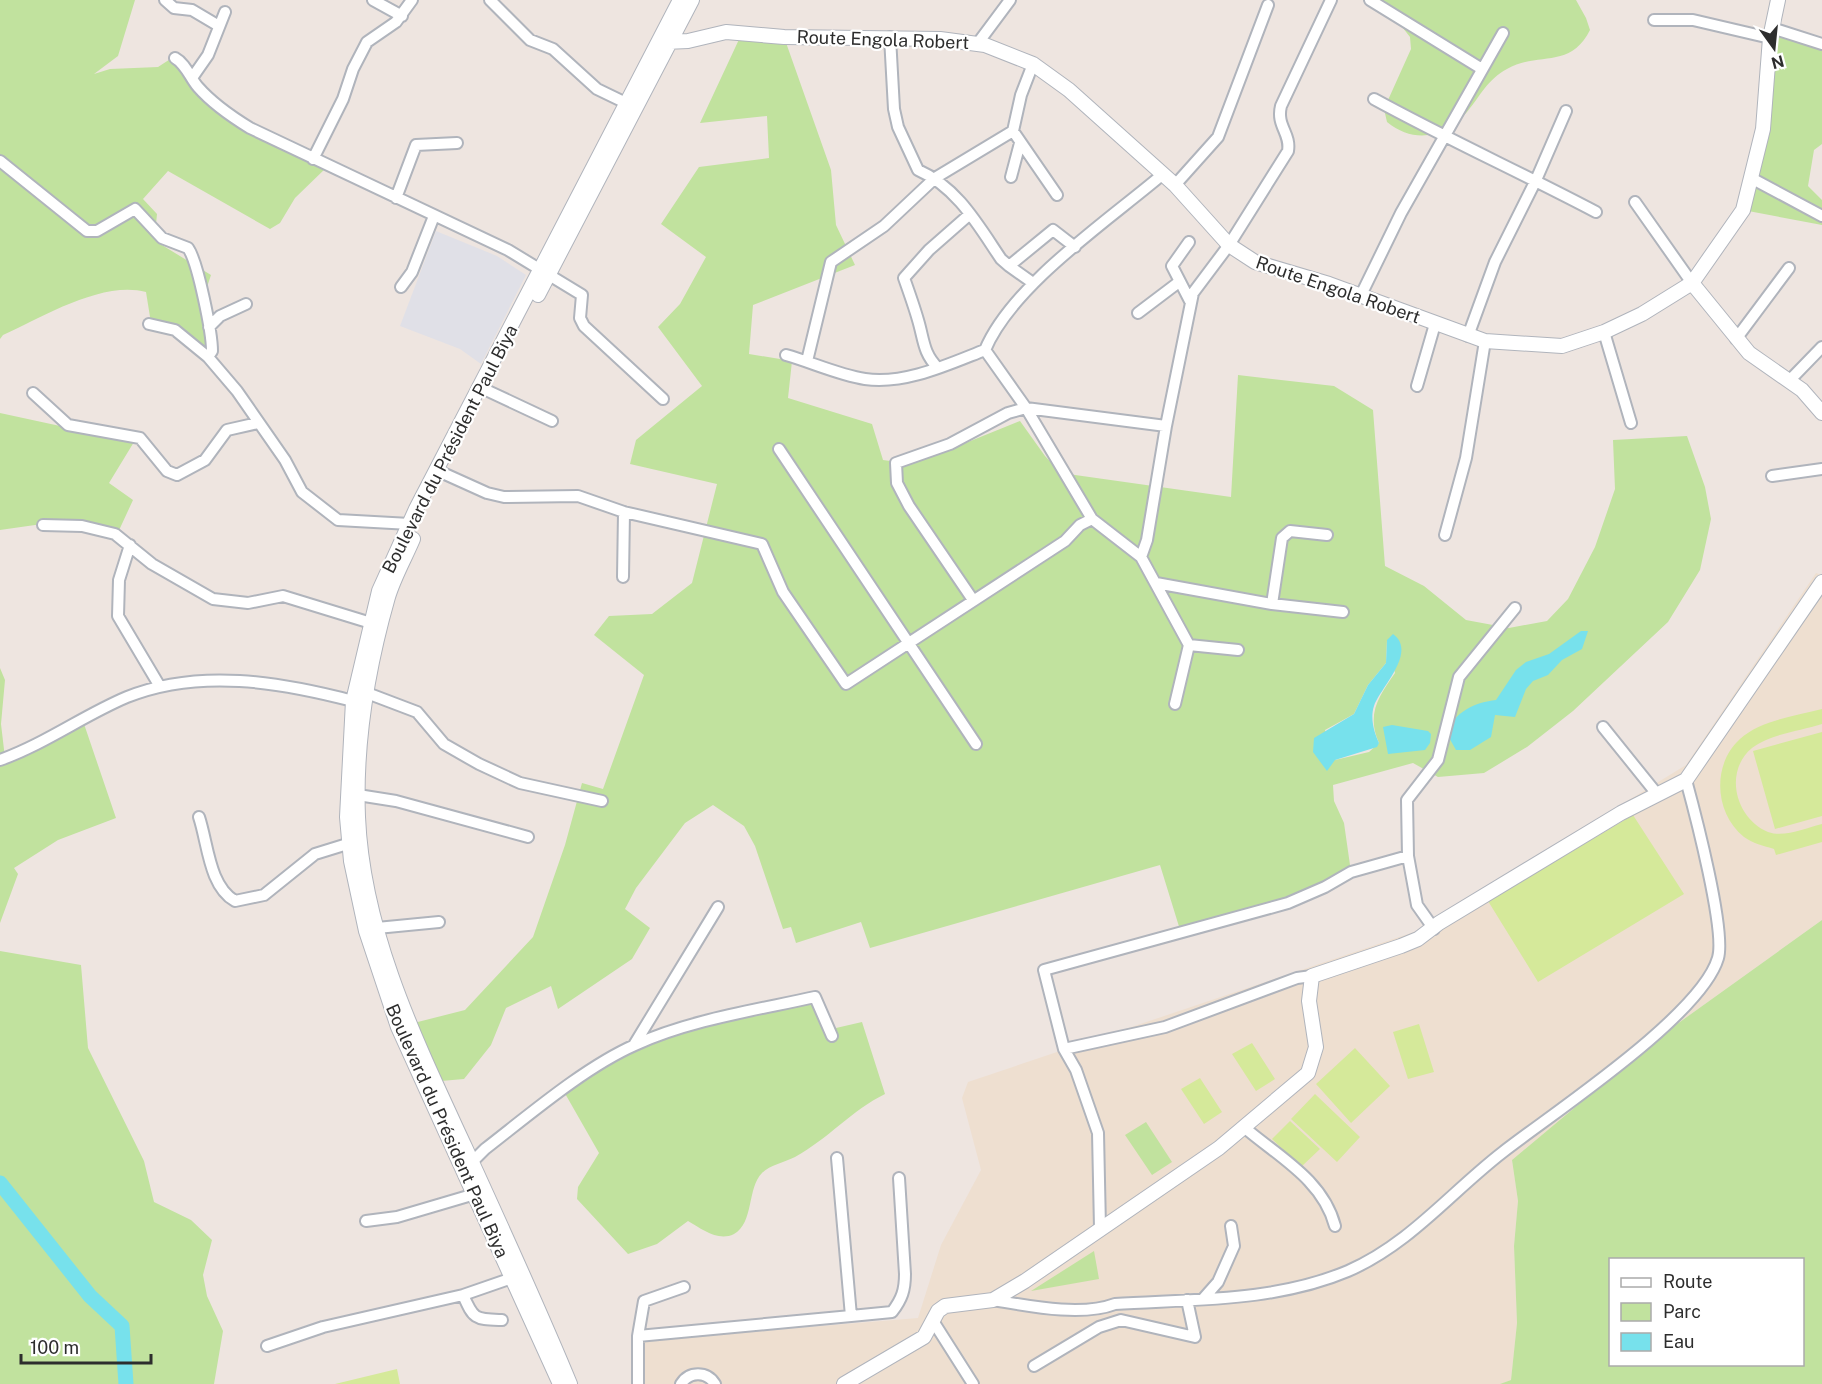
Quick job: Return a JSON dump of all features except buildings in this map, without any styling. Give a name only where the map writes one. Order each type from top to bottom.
[{"type":"main road","points":[[666,42],[680,0]]},
{"type":"main road","points":[[666,42],[692,0]]},
{"type":"main road","name":"Route Engola Robert","points":[[666,42],[726,32],[784,37],[890,37],[978,43],[1033,64],[1069,90],[1175,185],[1229,245],[1255,262],[1361,295],[1485,341],[1563,346],[1604,332],[1642,314],[1692,283],[1743,210],[1763,129],[1771,33],[1778,0]]},
{"type":"main road","name":"Boulevard du Président Paul Biya","points":[[560,1384],[398,1027],[366,931],[347,777],[352,701],[379,591],[410,524],[488,391],[628,104],[666,42]]},
{"type":"main road","name":"Boulevard du Président Paul Biya","points":[[570,1384],[409,1024],[377,928],[354,841],[358,768],[367,693],[389,596],[440,472],[666,42]]},
{"type":"main road","points":[[1692,283],[1736,339],[1763,365],[1812,399],[1821,410]]},
{"type":"main road","points":[[844,1384],[924,1337],[945,1306],[993,1300],[1245,1128],[1296,1086],[1308,1073],[1313,1063],[1316,1047],[1309,1001],[1312,976],[1401,946],[1434,929],[1589,831],[1686,780],[1822,582]]},
{"type":"street","points":[[165,0],[174,8],[192,10],[219,26]]},
{"type":"street","points":[[374,0],[402,16]]},
{"type":"street","points":[[313,159],[343,99],[353,69],[367,42],[402,16],[412,0]]},
{"type":"street","points":[[490,0],[530,40],[553,49],[597,89],[628,104]]},
{"type":"street","points":[[978,43],[1010,0]]},
{"type":"street","points":[[1141,557],[1147,540],[1190,301],[1215,261],[1229,245],[1288,152],[1289,141],[1279,121],[1281,106],[1331,0]]},
{"type":"street","points":[[1370,0],[1482,69]]},
{"type":"street","points":[[1175,185],[1218,136],[1268,4]]},
{"type":"street","points":[[192,78],[206,59],[225,12]]},
{"type":"street","points":[[1654,20],[1693,20],[1822,44]]},
{"type":"street","points":[[1361,295],[1401,213],[1503,33]]},
{"type":"street","points":[[890,37],[894,109],[898,127],[918,170],[936,178],[970,214],[1001,259],[1033,283]]},
{"type":"street","points":[[175,58],[199,88],[231,117],[269,138],[508,250],[582,296],[580,318],[584,326],[663,399]]},
{"type":"street","points":[[1033,64],[1021,95],[1013,131],[1057,195]]},
{"type":"street","points":[[1374,99],[1444,137],[1536,180],[1596,212]]},
{"type":"street","points":[[1468,336],[1495,262],[1536,180],[1566,111]]},
{"type":"street","points":[[807,361],[831,262],[884,226],[936,178],[1013,131]]},
{"type":"street","points":[[396,198],[416,145],[457,143]]},
{"type":"street","points":[[1011,177],[1020,143]]},
{"type":"street","points":[[0,161],[87,231],[97,231],[135,209],[162,238],[188,248],[193,257],[209,327],[212,351],[208,357]]},
{"type":"street","points":[[786,355],[869,380],[909,375],[938,368],[985,350],[991,336],[1033,283],[1163,174]]},
{"type":"street","points":[[1751,178],[1822,216]]},
{"type":"street","points":[[1635,202],[1692,283]]},
{"type":"street","points":[[938,368],[928,359],[923,347],[919,322],[904,278],[928,250],[970,214]]},
{"type":"street","points":[[401,287],[412,272],[434,216]]},
{"type":"street","points":[[1009,266],[1053,230],[1075,247]]},
{"type":"street","points":[[1189,242],[1172,266],[1190,301]]},
{"type":"street","points":[[1736,339],[1789,268]]},
{"type":"street","points":[[1138,313],[1179,282]]},
{"type":"street","points":[[209,327],[220,316],[246,304]]},
{"type":"street","points":[[149,324],[175,330],[208,357],[237,391],[285,460],[302,492],[338,520],[410,524]]},
{"type":"street","points":[[1417,386],[1435,324]]},
{"type":"street","points":[[1604,332],[1631,423]]},
{"type":"street","points":[[1445,535],[1466,458],[1485,341]]},
{"type":"street","points":[[1789,381],[1822,347]]},
{"type":"street","points":[[985,350],[1026,408],[1092,519],[1141,557],[1156,583],[1189,645],[1176,704]]},
{"type":"street","points":[[488,391],[552,422]]},
{"type":"street","points":[[33,393],[68,425],[140,438],[167,471],[177,475],[205,460],[227,430],[258,423]]},
{"type":"street","points":[[973,600],[909,506],[897,483],[896,463],[950,444],[1008,413],[1026,408],[1166,426]]},
{"type":"street","points":[[779,449],[976,744]]},
{"type":"street","points":[[1772,476],[1822,469]]},
{"type":"street","points":[[440,472],[504,497],[570,494],[624,512],[762,544],[783,592],[846,684],[1065,541],[1080,525],[1092,519]]},
{"type":"street","points":[[624,512],[624,577]]},
{"type":"street","points":[[43,525],[86,527],[112,533],[152,564],[213,599],[248,603],[283,596],[371,623]]},
{"type":"street","points":[[1272,604],[1282,538],[1290,531],[1327,535]]},
{"type":"street","points":[[130,545],[119,580],[118,616],[159,685]]},
{"type":"street","points":[[1156,583],[1272,604],[1343,612]]},
{"type":"street","points":[[1434,929],[1417,906],[1408,856],[1407,800],[1438,760],[1459,677],[1515,608]]},
{"type":"street","points":[[1189,645],[1238,650]]},
{"type":"street","points":[[0,760],[125,698],[159,685],[221,680],[257,682],[297,688],[352,701]]},
{"type":"street","points":[[367,693],[417,712],[444,744],[489,769],[520,783],[602,801]]},
{"type":"street","points":[[1603,727],[1657,794]]},
{"type":"street","points":[[993,1300],[1041,1308],[1102,1309],[1114,1304],[1256,1295],[1307,1285],[1347,1271],[1379,1255],[1422,1223],[1503,1152],[1637,1050],[1702,986],[1718,961],[1720,950],[1714,907],[1686,780]]},
{"type":"street","points":[[358,795],[396,801],[528,837]]},
{"type":"street","points":[[199,817],[218,882],[227,896],[236,901],[264,895],[315,854],[354,841]]},
{"type":"street","points":[[1100,1228],[1098,1132],[1076,1070],[1065,1049],[1044,970],[1288,903],[1325,887],[1351,872],[1408,856]]},
{"type":"street","points":[[634,1045],[718,907]]},
{"type":"street","points":[[377,928],[439,922]]},
{"type":"street","points":[[1065,1049],[1165,1027],[1297,978],[1312,976]]},
{"type":"street","points":[[472,1162],[485,1149],[563,1090],[634,1045],[709,1021],[815,997],[832,1036]]},
{"type":"street","points":[[1245,1128],[1311,1181],[1332,1214],[1335,1226]]},
{"type":"street","points":[[837,1158],[851,1316]]},
{"type":"street","points":[[638,1336],[892,1312],[900,1302],[905,1274],[899,1178]]},
{"type":"street","points":[[366,1221],[397,1217],[475,1194]]},
{"type":"street","points":[[1203,1299],[1218,1282],[1234,1246],[1231,1226]]},
{"type":"street","points":[[267,1347],[323,1326],[463,1295],[512,1278]]},
{"type":"street","points":[[638,1384],[638,1336],[644,1300],[684,1287]]},
{"type":"street","points":[[463,1295],[472,1315],[477,1319],[502,1320]]},
{"type":"street","points":[[1034,1366],[1099,1327],[1121,1320],[1195,1337],[1187,1300]]},
{"type":"street","points":[[933,1321],[973,1384]]},
{"type":"street","points":[[681,1384],[688,1376],[699,1374],[711,1378],[715,1384]]},
{"type":"shaded area","points":[[436,231],[497,256],[526,275],[481,364],[460,349],[400,326]]},
{"type":"shaded area","points":[[1816,573],[1822,575],[1822,920],[1659,1037],[1512,1160],[1518,1201],[1514,1246],[1517,1323],[1511,1380],[1500,1384],[645,1384],[641,1341],[918,1318],[941,1245],[981,1170],[962,1098],[968,1082],[1414,932],[1686,765]]},
{"type":"green space","points":[[0,0],[135,0],[118,56],[94,74],[110,69],[158,67],[175,56],[231,117],[328,166],[295,198],[280,223],[270,229],[168,171],[143,199],[157,214],[155,234],[157,242],[211,275],[205,293],[208,357],[175,330],[151,323],[146,292],[129,290],[111,291],[73,302],[3,335],[0,339]]},
{"type":"green space","points":[[1381,0],[1576,0],[1590,30],[1582,42],[1563,55],[1519,64],[1500,73],[1489,83],[1467,112],[1449,128],[1429,135],[1418,135],[1397,129],[1387,122],[1384,109],[1411,49],[1410,37]]},
{"type":"green space","points":[[1773,30],[1822,46],[1822,144],[1814,150],[1808,186],[1822,200],[1822,225],[1743,210]]},
{"type":"green space","points":[[742,33],[784,37],[831,170],[836,225],[855,265],[753,305],[749,354],[792,361],[788,398],[872,424],[883,460],[904,463],[968,442],[1020,421],[1045,456],[1061,473],[1231,497],[1238,375],[1334,386],[1373,410],[1385,566],[1424,586],[1466,620],[1509,628],[1547,621],[1568,599],[1595,547],[1615,489],[1613,440],[1687,436],[1705,487],[1711,519],[1700,570],[1668,622],[1573,711],[1527,747],[1484,773],[1438,777],[1413,763],[1333,785],[1334,801],[1344,823],[1351,872],[1325,887],[1181,933],[1160,865],[870,948],[861,922],[796,943],[791,927],[783,929],[755,846],[744,826],[713,805],[685,823],[636,888],[625,909],[650,928],[632,959],[558,1009],[551,986],[506,1008],[491,1045],[464,1079],[441,1081],[398,1027],[465,1010],[533,937],[565,845],[582,783],[603,789],[644,675],[594,635],[609,616],[652,614],[692,583],[717,484],[630,464],[636,440],[702,386],[658,327],[680,304],[706,257],[661,224],[699,167],[769,158],[767,116],[700,123]],"holes":[[[1387,640],[1395,673],[1379,698],[1374,714],[1375,733],[1379,743],[1369,752],[1335,760],[1325,730],[1354,714],[1368,685],[1386,663]]]},
{"type":"green space","points":[[0,413],[134,442],[109,483],[133,500],[115,539],[100,527],[56,522],[0,530]]},
{"type":"green space","points":[[0,668],[5,680],[1,724],[5,758],[83,721],[116,818],[58,840],[14,868],[18,874],[0,923]]},
{"type":"green space","points":[[1822,709],[1822,724],[1759,743],[1743,758],[1738,769],[1736,782],[1741,806],[1757,826],[1774,834],[1781,834],[1822,824],[1822,842],[1776,855],[1774,849],[1754,843],[1744,837],[1727,815],[1720,788],[1725,761],[1731,749],[1740,739],[1758,727]]},
{"type":"green space","points":[[1822,732],[1822,816],[1775,829],[1753,751]]},
{"type":"green space","points":[[1633,815],[1684,894],[1538,982],[1488,901]]},
{"type":"green space","points":[[1822,920],[1822,1384],[1500,1384],[1511,1380],[1517,1323],[1514,1246],[1518,1201],[1512,1160],[1659,1037]]},
{"type":"green space","points":[[0,951],[81,965],[88,1048],[144,1161],[154,1202],[191,1220],[212,1240],[203,1275],[207,1296],[223,1331],[214,1384],[0,1384]]},
{"type":"green space","points":[[815,997],[833,1035],[836,1028],[862,1022],[885,1094],[862,1108],[807,1150],[762,1173],[754,1187],[745,1222],[734,1234],[716,1236],[688,1221],[657,1244],[628,1254],[577,1199],[578,1187],[599,1153],[563,1090],[655,1037]]},
{"type":"green space","points":[[1419,1024],[1434,1072],[1408,1079],[1393,1032]]},
{"type":"green space","points":[[1252,1043],[1275,1079],[1256,1091],[1232,1054]]},
{"type":"green space","points":[[1355,1048],[1390,1086],[1351,1123],[1316,1084]]},
{"type":"green space","points":[[1200,1078],[1222,1112],[1204,1124],[1181,1089]]},
{"type":"green space","points":[[1315,1094],[1360,1137],[1337,1162],[1291,1119]]},
{"type":"green space","points":[[1290,1121],[1320,1149],[1301,1167],[1272,1139]]},
{"type":"green space","points":[[1146,1122],[1172,1162],[1152,1175],[1125,1135]]},
{"type":"green space","points":[[1094,1251],[1099,1279],[1031,1291]]},
{"type":"green space","points":[[397,1369],[400,1384],[335,1384]]},
{"type":"water","points":[[1581,631],[1588,631],[1582,649],[1562,660],[1548,675],[1533,681],[1526,689],[1515,717],[1495,715],[1491,737],[1470,750],[1456,750],[1447,734],[1450,726],[1460,714],[1473,706],[1496,700],[1516,670],[1526,662],[1549,654]]},
{"type":"water","points":[[1393,634],[1400,642],[1400,660],[1378,698],[1372,715],[1379,743],[1377,747],[1335,760],[1327,771],[1313,752],[1314,738],[1354,714],[1368,685],[1386,663],[1387,640]]},
{"type":"water","points":[[1392,725],[1428,731],[1431,734],[1430,743],[1425,750],[1388,754],[1383,727]]},
{"type":"waterway","points":[[0,1183],[90,1296],[122,1326],[126,1384]]}]
